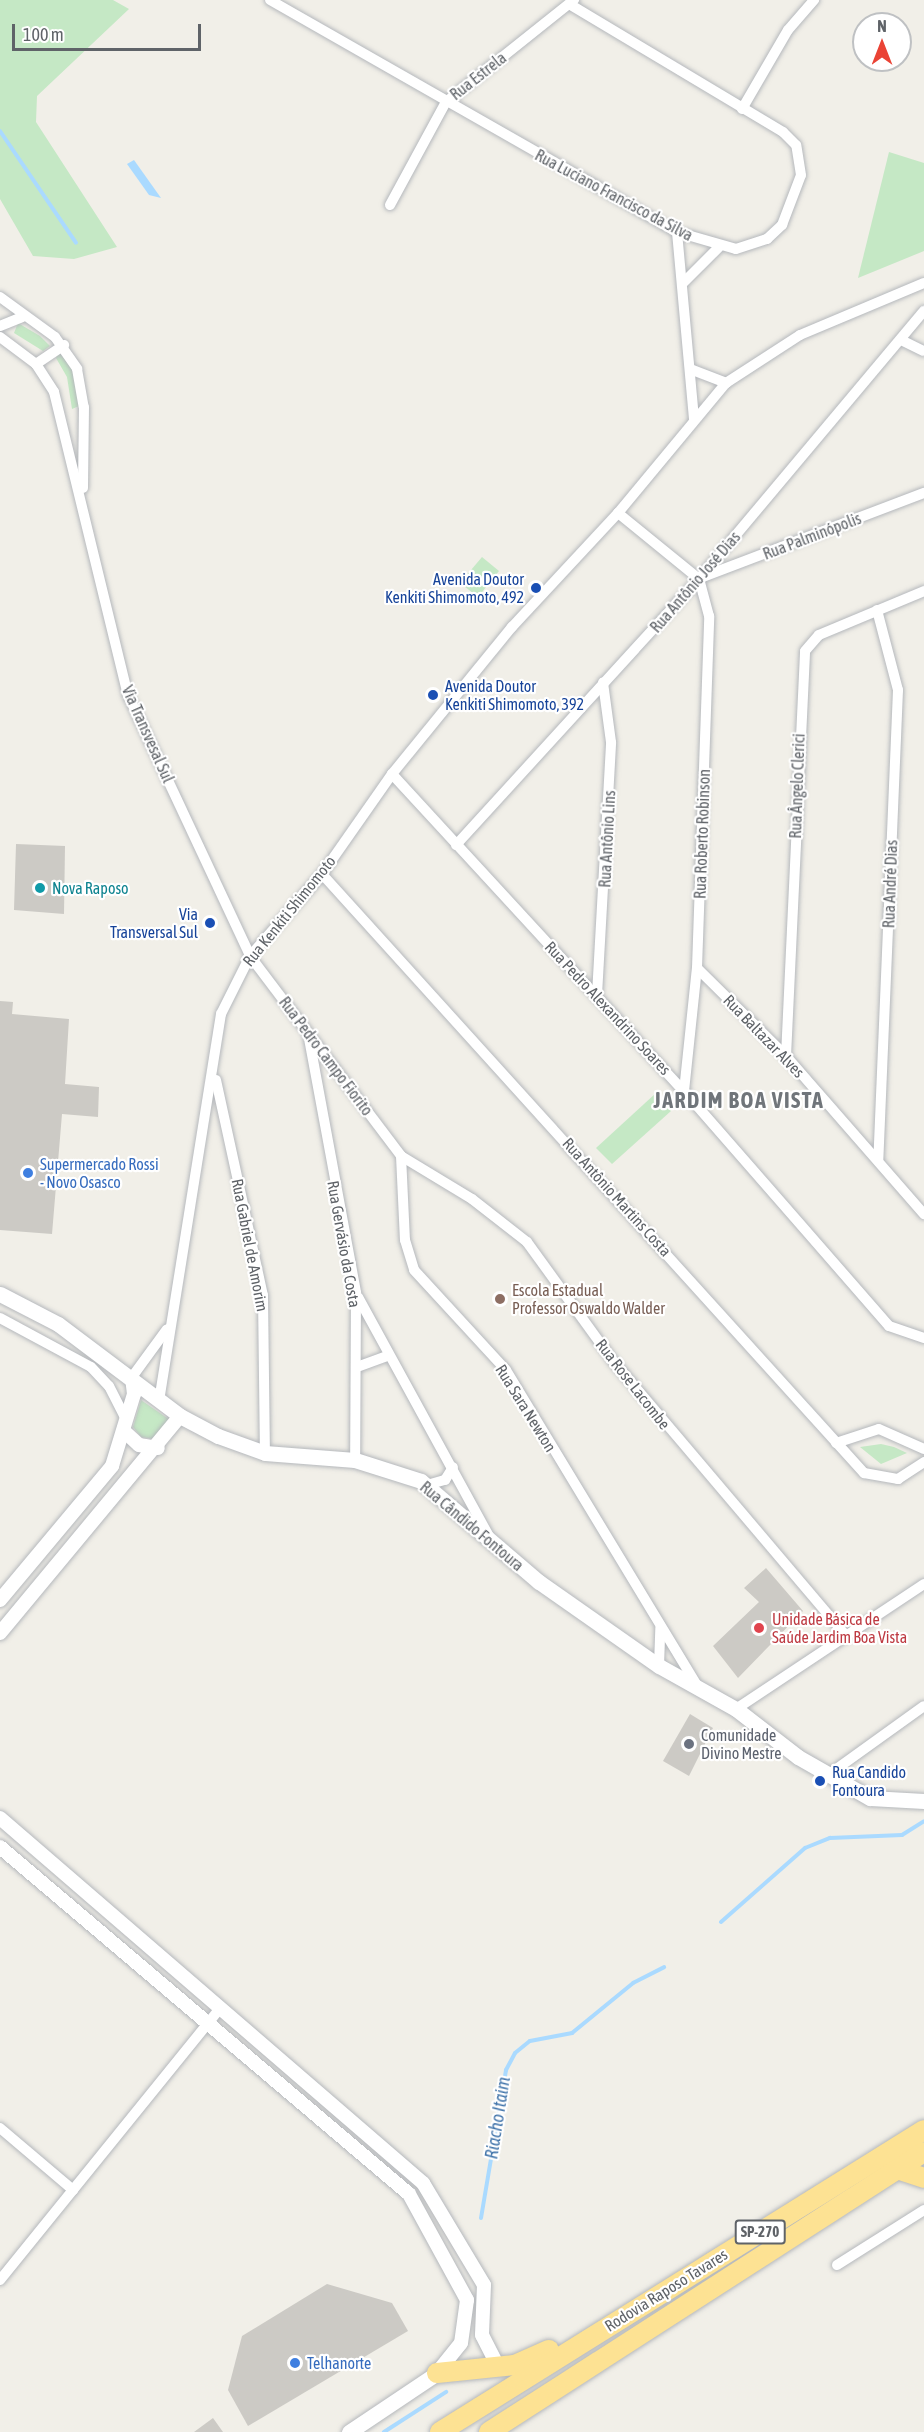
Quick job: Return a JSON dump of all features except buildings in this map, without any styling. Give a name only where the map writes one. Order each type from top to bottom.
[{"type":"highway","name":"Rodovia Raposo Tavares","points":[[440,2432],[924,2130]]},
{"type":"highway","name":"Rodovia Raposo Tavares","points":[[489,2432],[550,2397],[924,2152]]},
{"type":"highway","points":[[897,2169],[924,2178]]},
{"type":"highway","points":[[437,2373],[531,2360],[582,2330],[596,2333]]},
{"type":"highway","points":[[521,2432],[550,2397]]},
{"type":"main road","name":"Rua Cândido Fontoura","points":[[0,1294],[58,1324],[132,1377],[180,1416],[265,1453],[355,1460],[427,1485],[493,1544],[659,1666],[736,1709],[828,1775],[870,1798],[924,1801]]},
{"type":"main road","points":[[349,2432],[437,2373]]},
{"type":"street","name":"Rua Luciano Francisco da Silva","points":[[270,0],[677,232],[719,247],[752,246],[767,239],[794,206],[801,175],[796,146],[742,109],[572,2]]},
{"type":"street","points":[[742,109],[788,30],[814,0]]},
{"type":"street","name":"Rua Estrela","points":[[390,205],[446,102],[572,2]]},
{"type":"street","points":[[677,232],[684,282],[694,420]]},
{"type":"street","points":[[684,282],[719,247]]},
{"type":"street","name":"Rua Kenkiti Shimomoto","points":[[159,1401],[167,1329],[215,1074],[225,999],[250,956],[322,874],[392,774],[512,627],[618,513],[726,383],[800,335],[924,283]]},
{"type":"street","points":[[0,297],[22,317],[63,345],[36,364]]},
{"type":"street","name":"Rua Antônio José Dias","points":[[456,845],[699,579],[924,311]]},
{"type":"street","points":[[0,326],[22,317]]},
{"type":"street","name":"Via Transvesal Sul","points":[[0,337],[36,364],[54,392],[83,501],[128,695],[250,956]]},
{"type":"street","points":[[901,340],[924,351]]},
{"type":"street","name":"Via Transvesal Sul","points":[[63,345],[82,387],[83,501]]},
{"type":"street","points":[[690,369],[726,383]]},
{"type":"street","name":"Rua Palminópolis","points":[[699,579],[924,493]]},
{"type":"street","points":[[618,513],[699,579]]},
{"type":"street","name":"Rua Roberto Robinson","points":[[684,1091],[698,968],[709,616],[699,579]]},
{"type":"street","name":"Rua Ângelo Clerici","points":[[786,1056],[805,651],[819,635],[924,591]]},
{"type":"street","name":"Rua André Dias","points":[[877,610],[898,690],[878,1160]]},
{"type":"street","name":"Rua Antônio Lins","points":[[597,995],[611,742],[603,683]]},
{"type":"street","name":"Rua Pedro Alexandrino Soares","points":[[392,774],[684,1091],[889,1326],[924,1338]]},
{"type":"street","name":"Rua Antônio Martins Costa","points":[[322,874],[864,1473],[877,1479],[898,1479],[924,1462]]},
{"type":"street","name":"Rua Pedro Campo Fiorito","points":[[250,956],[401,1156]]},
{"type":"street","name":"Rua Baltazar Alves","points":[[698,968],[786,1056],[924,1214]]},
{"type":"street","name":"Rua Gervásio da Costa","points":[[307,1030],[356,1293],[355,1460]]},
{"type":"street","name":"Rua Gabriel de Amorim","points":[[215,1074],[263,1295],[265,1453]]},
{"type":"street","name":"Rua Sara Newton","points":[[401,1156],[405,1240],[414,1270],[506,1370],[697,1686]]},
{"type":"street","name":"Rua Rose Lacombe","points":[[401,1156],[472,1199],[527,1242],[614,1362],[847,1636]]},
{"type":"street","points":[[356,1293],[387,1356],[453,1467],[493,1544]]},
{"type":"street","points":[[0,1318],[91,1367],[109,1386],[125,1426],[139,1445],[158,1448]]},
{"type":"street","name":"Rua Kenkiti Shimomoto","points":[[132,1377],[167,1329]]},
{"type":"street","points":[[357,1367],[387,1356]]},
{"type":"street","points":[[0,1600],[105,1477],[125,1426],[134,1394],[132,1377]]},
{"type":"street","points":[[0,1633],[158,1448],[180,1416]]},
{"type":"street","points":[[836,1443],[879,1429],[924,1449]]},
{"type":"street","points":[[427,1485],[445,1480],[453,1467]]},
{"type":"street","points":[[736,1709],[924,1584]]},
{"type":"street","points":[[659,1666],[660,1628]]},
{"type":"street","points":[[828,1775],[924,1706]]},
{"type":"street","points":[[0,1818],[356,2123],[430,2192],[483,2285],[486,2304],[482,2335],[498,2366]]},
{"type":"street","points":[[0,1847],[342,2136],[416,2203],[464,2289],[468,2311],[461,2343],[437,2373]]},
{"type":"street","points":[[123,1952],[135,1936]]},
{"type":"street","points":[[0,2280],[220,2008]]},
{"type":"street","points":[[342,2136],[356,2123]]},
{"type":"street","points":[[0,2128],[73,2190]]},
{"type":"street","points":[[837,2265],[924,2210]]},
{"type":"street","points":[[468,2311],[486,2304]]},
{"type":"green space","points":[[0,0],[113,0],[129,9],[37,96],[36,122],[117,247],[74,259],[33,256],[0,199]]},
{"type":"green space","points":[[889,152],[924,163],[924,251],[858,278]]},
{"type":"green space","points":[[18,323],[40,336],[50,346],[43,351],[14,333]]},
{"type":"green space","points":[[60,349],[71,359],[79,406],[72,409],[67,377],[56,358]]},
{"type":"green space","points":[[482,557],[499,571],[478,597],[460,583]]},
{"type":"green space","points":[[656,1093],[671,1111],[612,1164],[596,1148]]},
{"type":"green space","points":[[141,1400],[170,1420],[155,1439],[141,1437],[133,1427]]},
{"type":"green space","points":[[881,1444],[907,1453],[881,1464],[860,1447]]},
{"type":"water","points":[[134,160],[161,198],[149,195],[127,164]]},
{"type":"waterway","points":[[0,131],[76,243]]},
{"type":"waterway","name":"Riacho Itaim","points":[[721,1922],[805,1848],[830,1838],[902,1835],[924,1821]]},
{"type":"waterway","name":"Riacho Itaim","points":[[481,2218],[506,2070],[515,2053],[530,2041],[572,2033],[633,1983],[664,1967]]},
{"type":"waterway","name":"Riacho Itaim","points":[[384,2432],[446,2392]]},
{"type":"place","name":"Avenida Doutor Kenkiti Shimomoto, 492","points":[[536,588]]},
{"type":"place","name":"Avenida Doutor Kenkiti Shimomoto, 392","points":[[433,695]]},
{"type":"place","name":"Nova Raposo","points":[[40,888]]},
{"type":"place","name":"Via Transversal Sul","points":[[210,923]]},
{"type":"place","name":"Supermercado Rossi - Novo Osasco","points":[[28,1173]]},
{"type":"place","name":"Escola Estadual Professor Oswaldo Walder","points":[[500,1299]]},
{"type":"place","name":"Unidade Básica de Saúde Jardim Boa Vista","points":[[759,1628]]},
{"type":"place","name":"Comunidade Divino Mestre","points":[[689,1744]]},
{"type":"place","name":"Rua Candido Fontoura","points":[[820,1781]]},
{"type":"place","name":"Telhanorte","points":[[295,2363]]},
{"type":"district","name":"JARDIM BOA VISTA","points":[[739,1101]]}]
